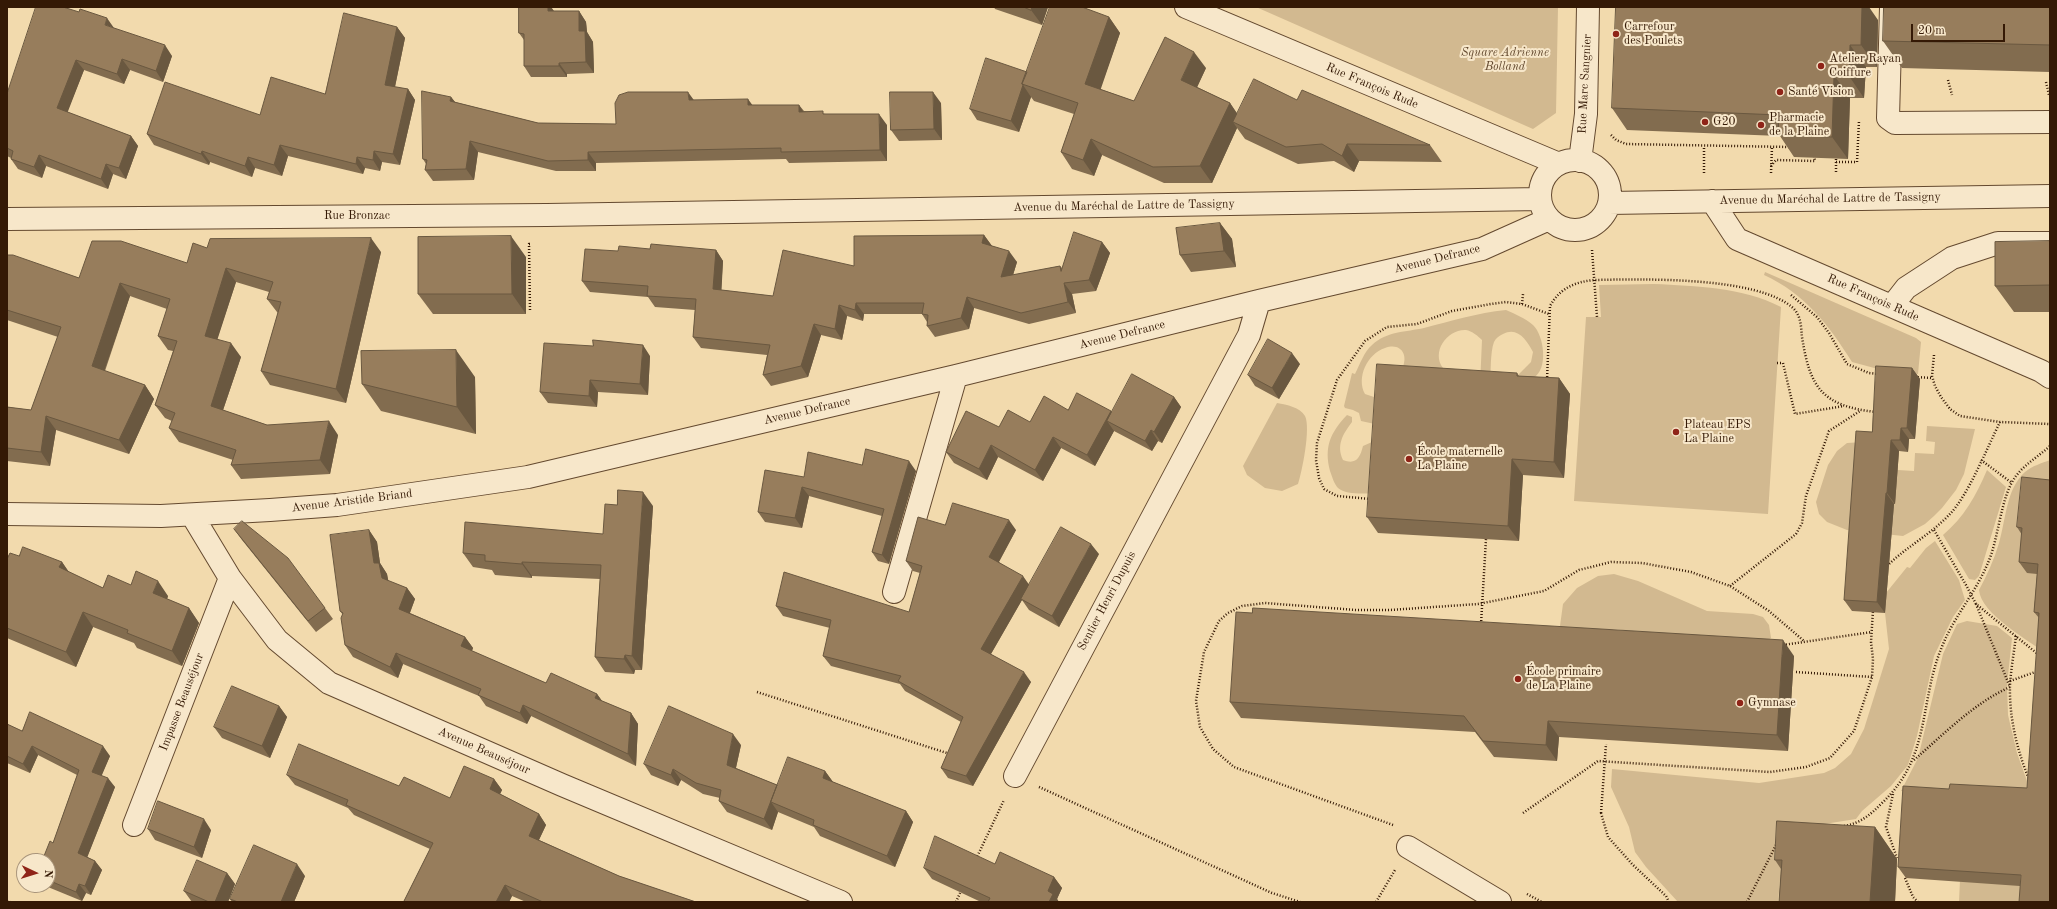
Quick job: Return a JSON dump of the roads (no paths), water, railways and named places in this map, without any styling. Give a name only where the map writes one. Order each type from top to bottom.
[{"type":"street","name":"Rue François Rude","points":[[1186,7],[1559,164]]},
{"type":"street","name":"Rue Marc Sangnier","points":[[1580,161],[1586,114],[1588,7]]},
{"type":"street","points":[[1891,7],[1888,118],[1895,123],[2050,122]]},
{"type":"street","points":[[1569,161],[1580,161],[1591,164],[1600,171],[1607,181],[1610,192],[1609,203],[1605,214],[1598,222],[1589,228],[1578,231],[1568,230],[1557,226],[1549,219],[1543,210],[1540,199],[1541,188],[1544,178],[1559,164],[1569,161]]},
{"type":"street","name":"Avenue du Maréchal de Lattre de Tassigny","points":[[1609,203],[2050,196]]},
{"type":"street","name":"Avenue du Maréchal de Lattre de Tassigny","points":[[707,212],[1540,199]]},
{"type":"street","name":"Rue François Rude","points":[[1712,201],[1737,239],[2041,371],[2050,377]]},
{"type":"street","name":"Rue Bronzac","points":[[7,219],[707,212]]},
{"type":"street","name":"Avenue Defrance","points":[[691,438],[956,376],[1259,301],[1482,249],[1549,219]]},
{"type":"street","points":[[1892,306],[1906,288],[1952,258],[1998,243],[2050,242]]},
{"type":"street","name":"Sentier Henri Dupuis","points":[[1015,776],[1249,335],[1259,301]]},
{"type":"street","points":[[894,592],[956,376]]},
{"type":"street","name":"Avenue Aristide Briand","points":[[7,514],[113,516],[192,514],[337,505],[520,478],[691,438]]},
{"type":"street","name":"Avenue Beauséjour","points":[[192,514],[230,578],[277,640],[329,683],[562,785],[841,902]]},
{"type":"street","name":"Impasse Beauséjour","points":[[134,825],[230,578]]},
{"type":"street","points":[[1404,838],[1500,902]]},
{"type":"place","name":"Carrefour des Poulets","points":[[1616,34]]},
{"type":"place","name":"Atelier Rayan Coiffure","points":[[1821,66]]},
{"type":"place","name":"Santé Vision","points":[[1780,92]]},
{"type":"place","name":"G20","points":[[1705,122]]},
{"type":"place","name":"Pharmacie de la Plaine","points":[[1761,125]]},
{"type":"place","name":"Plateau EPS La Plaine","points":[[1676,432]]},
{"type":"place","name":"École maternelle La Plaine","points":[[1409,459]]},
{"type":"place","name":"École primaire de La Plaine","points":[[1518,679]]},
{"type":"place","name":"Gymnase","points":[[1740,703]]},
{"type":"park label","name":"Square Adrienne Bolland","points":[[1505,60]]}]
